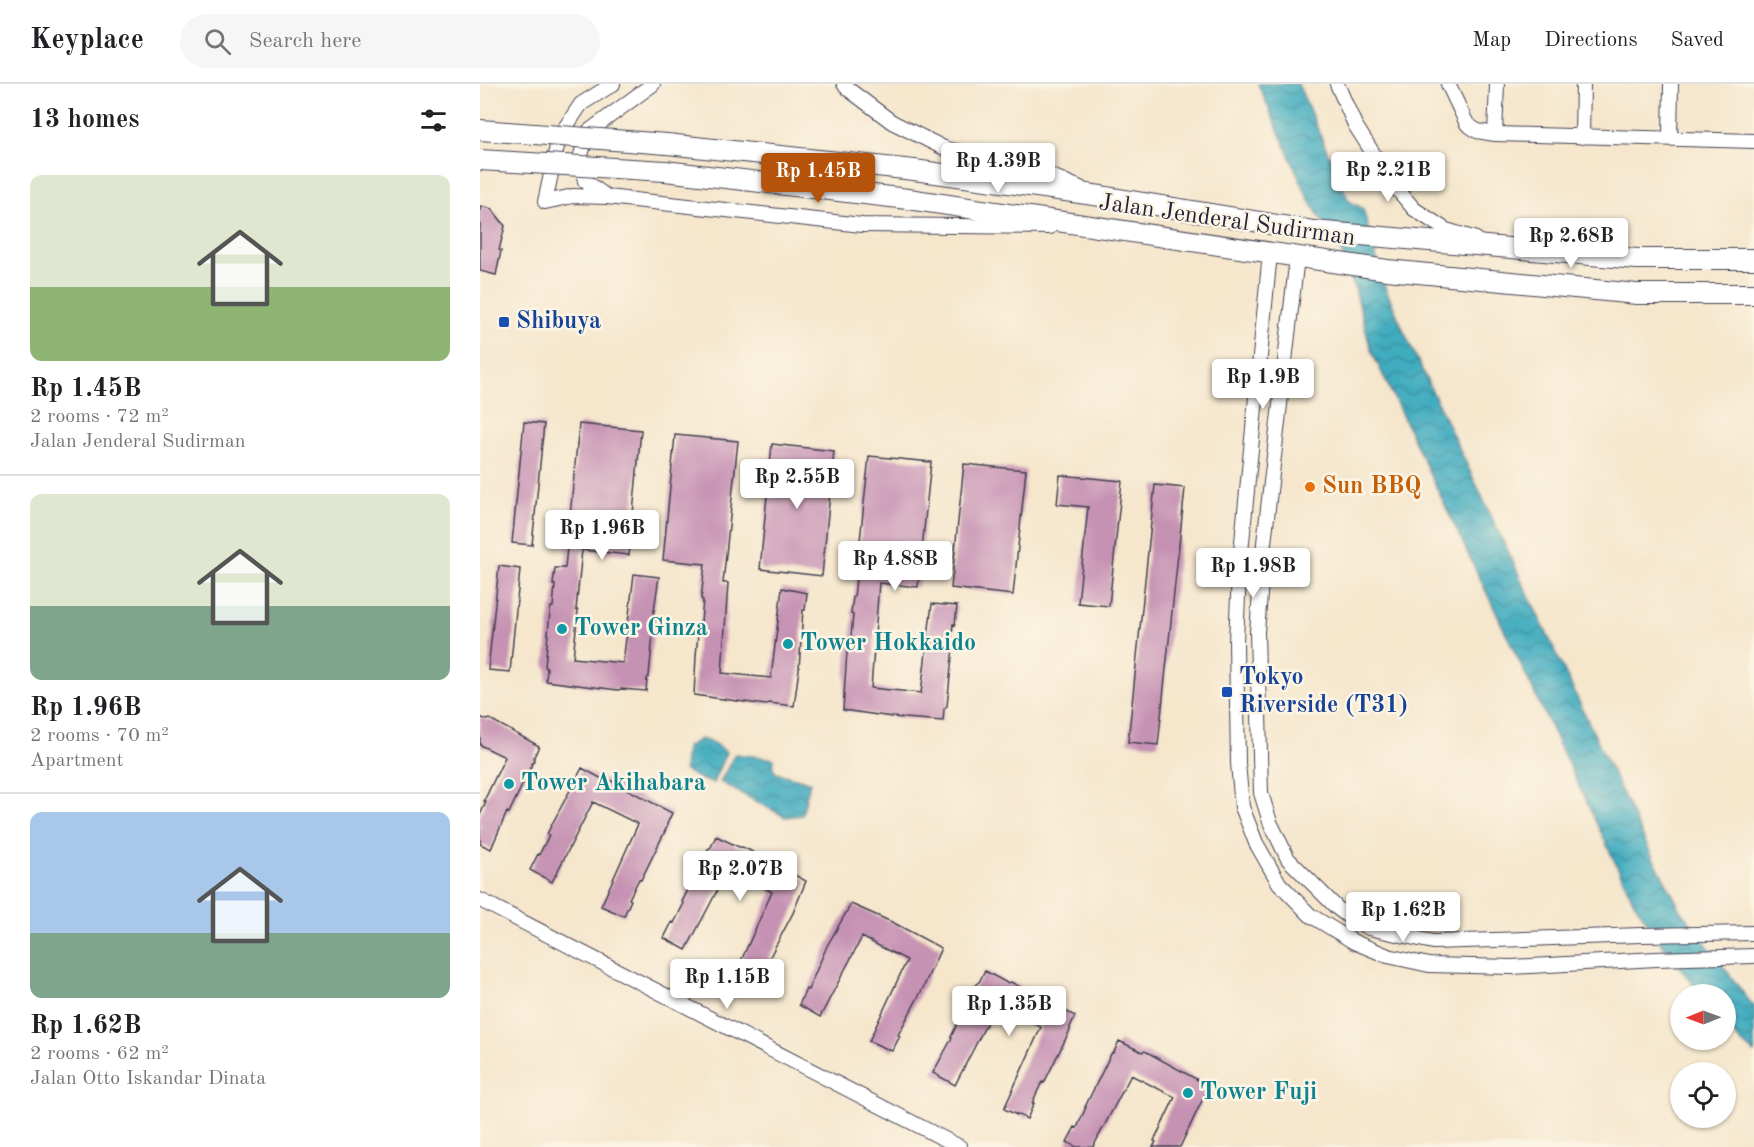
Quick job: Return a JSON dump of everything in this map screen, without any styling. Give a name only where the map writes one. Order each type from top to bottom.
[{"type":"main road","name":"Jalan Jenderal Sudirman","points":[[480,130],[667,144],[914,170],[1101,196],[1314,231],[1637,259],[1754,259]]},
{"type":"main road","name":"Jalan Jenderal Sudirman","points":[[480,160],[665,171],[908,199],[1387,270],[1637,294],[1754,294]]},
{"type":"street","points":[[613,84],[581,104],[559,136],[545,202],[573,196],[607,197],[862,225],[1096,228]]},
{"type":"street","points":[[607,197],[585,181],[580,158],[588,132],[653,84]]},
{"type":"street","points":[[844,84],[892,122],[946,149],[1018,162],[1101,196]]},
{"type":"street","points":[[1337,84],[1355,124],[1392,183],[1414,209],[1446,230],[1506,248]]},
{"type":"street","points":[[1448,84],[1467,124],[1477,131],[1495,134],[1754,141]]},
{"type":"street","points":[[1495,134],[1497,84]]},
{"type":"street","points":[[1582,137],[1583,84]]},
{"type":"street","points":[[1670,139],[1671,84]]},
{"type":"street","points":[[1270,253],[1239,573],[1236,653],[1238,763],[1242,807],[1256,843],[1279,883],[1310,915],[1354,942],[1388,956],[1429,965],[1512,967],[1754,956]]},
{"type":"street","points":[[1297,257],[1264,543],[1257,632],[1261,793],[1270,822],[1288,858],[1337,908],[1349,917],[1369,928],[1433,942],[1754,933]]},
{"type":"street","points":[[1268,276],[1294,280]]},
{"type":"street","points":[[480,900],[960,1147]]},
{"type":"street","points":[[1334,931],[1349,917]]},
{"type":"street","points":[[1354,942],[1369,928]]},
{"type":"water","points":[[1258,84],[1298,84],[1349,201],[1363,209],[1384,285],[1406,336],[1651,854],[1682,912],[1754,1007],[1754,1053],[1736,1036],[1736,984],[1693,984],[1662,945],[1634,902],[1371,350],[1355,289],[1343,256],[1308,198]]},
{"type":"water","points":[[700,739],[713,743],[726,752],[713,783],[684,770],[686,748]]},
{"type":"water","points":[[735,754],[774,759],[773,769],[776,773],[810,782],[802,815],[785,817],[720,782]]},
{"type":"building","points":[[480,206],[492,209],[505,226],[496,275],[480,271]]},
{"type":"building","points":[[524,422],[544,424],[532,545],[512,543]]},
{"type":"building","points":[[579,424],[641,430],[629,555],[582,550],[573,658],[623,663],[634,574],[659,577],[646,691],[546,681],[545,666],[550,612],[553,607],[555,568],[565,568]]},
{"type":"building","points":[[675,435],[738,441],[723,583],[728,583],[722,673],[771,678],[782,588],[807,593],[805,610],[803,610],[794,706],[768,703],[766,705],[694,695],[705,564],[663,560]]},
{"type":"building","points":[[772,444],[834,451],[822,576],[760,569]]},
{"type":"building","points":[[869,456],[931,462],[918,587],[879,583],[871,688],[921,693],[932,604],[957,606],[955,625],[953,624],[947,706],[944,709],[943,721],[843,710],[847,651],[849,637],[851,637],[853,615],[851,614]]},
{"type":"building","points":[[964,464],[1026,470],[1013,595],[951,588]]},
{"type":"building","points":[[1060,475],[1122,481],[1109,606],[1078,603],[1088,507],[1057,504]]},
{"type":"building","points":[[1155,485],[1185,488],[1158,745],[1128,742]]},
{"type":"building","points":[[499,566],[520,569],[510,672],[488,670]]},
{"type":"building","name":"Tower Akihabara","points":[[480,717],[490,719],[539,746],[491,849],[480,844],[480,815],[486,802],[484,801],[505,757],[480,745]]},
{"type":"building","points":[[582,768],[672,813],[641,880],[639,879],[629,899],[631,900],[624,916],[601,906],[638,824],[593,802],[552,882],[530,870]]},
{"type":"building","points":[[716,836],[747,849],[806,881],[758,984],[735,974],[772,892],[756,883],[728,870],[686,950],[664,938],[672,922],[674,923],[684,903],[682,902]]},
{"type":"building","points":[[851,904],[894,923],[941,948],[892,1051],[869,1041],[907,960],[862,937],[820,1017],[799,1005],[827,946]]},
{"type":"building","points":[[985,971],[1075,1016],[1044,1083],[1042,1082],[1032,1103],[1034,1103],[1027,1119],[1004,1109],[1041,1027],[1005,1009],[996,1005],[955,1085],[933,1073],[952,1038],[976,984]]},
{"type":"building","name":"Tower Fuji","points":[[1119,1041],[1142,1052],[1145,1051],[1209,1086],[1180,1147],[1153,1147],[1175,1097],[1131,1075],[1093,1147],[1076,1147],[1067,1142],[1075,1127],[1077,1128],[1085,1107]]},
{"type":"place","name":"Shibuya","points":[[504,322]]},
{"type":"place","name":"Sun BBQ","points":[[1310,487]]},
{"type":"place","name":"Tower Ginza","points":[[562,629]]},
{"type":"place","name":"Tower Hokkaido","points":[[788,644]]},
{"type":"place","name":"Tokyo Riverside (T31)","points":[[1227,692]]},
{"type":"place","name":"Tower Akihabara","points":[[509,784]]},
{"type":"place","name":"Tower Fuji","points":[[1188,1093]]}]
